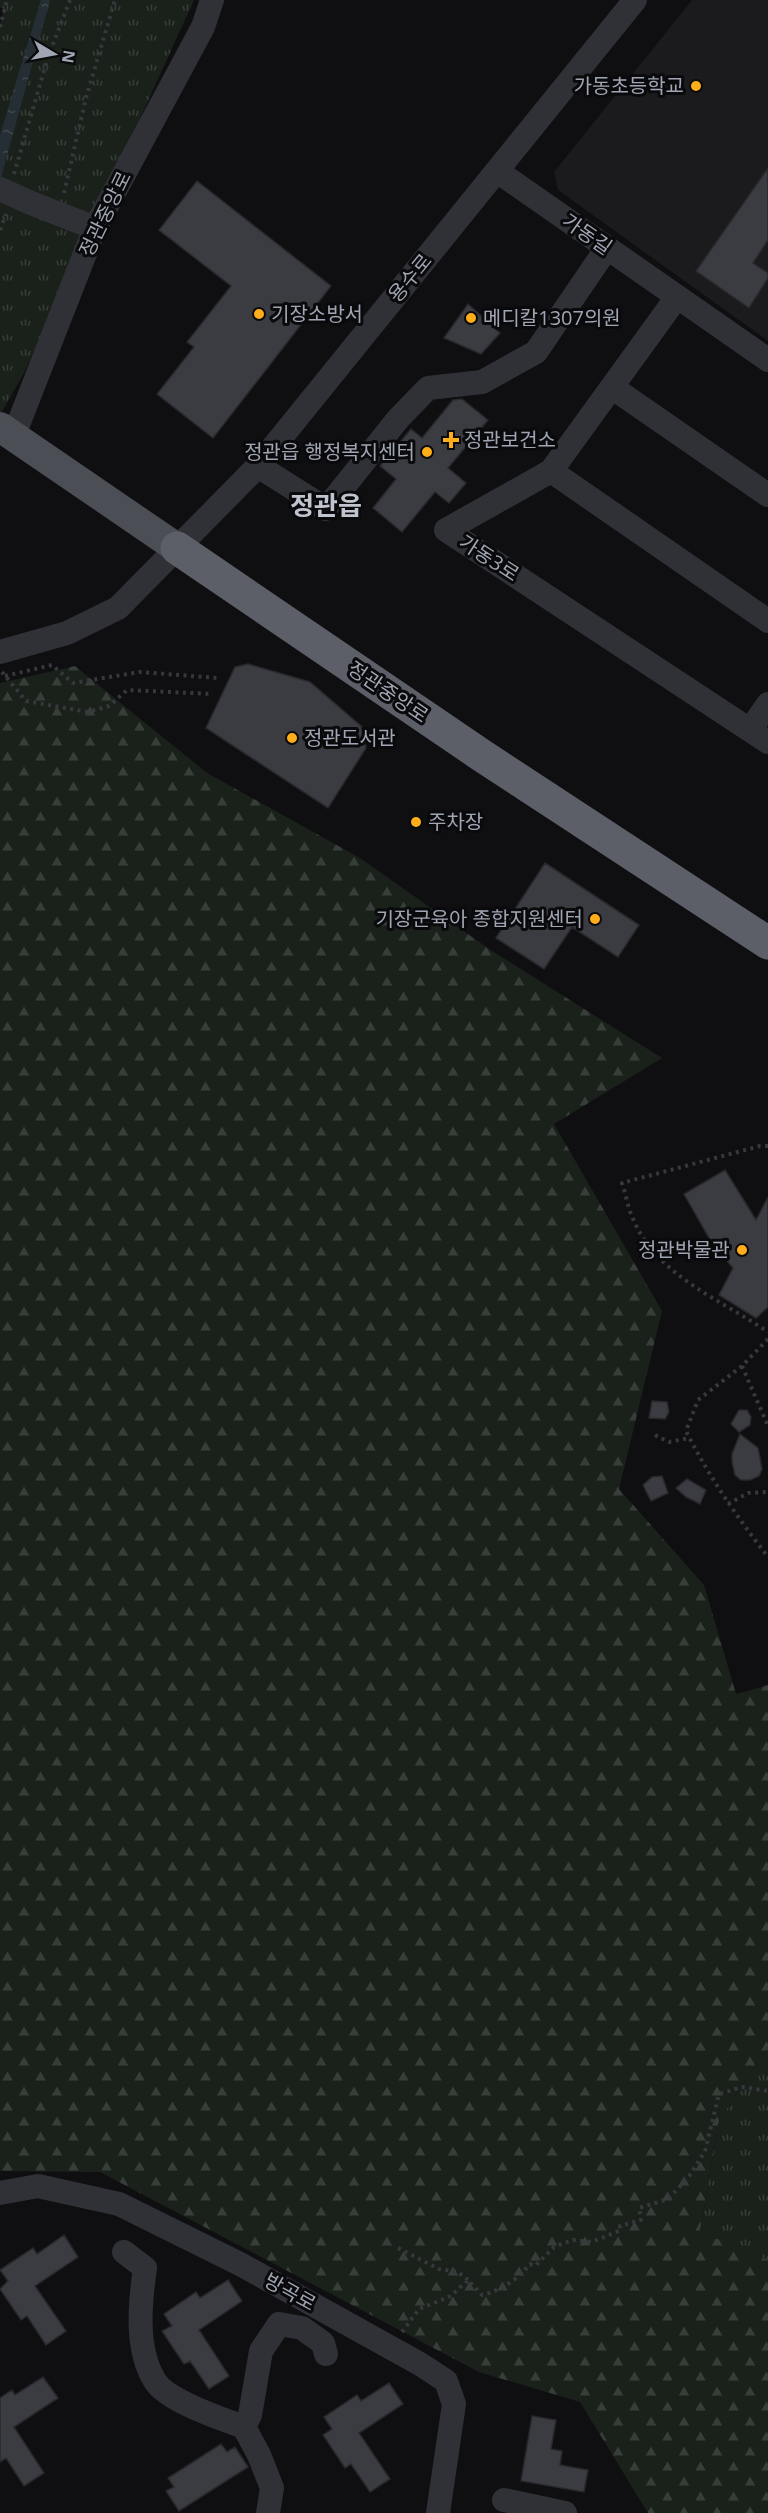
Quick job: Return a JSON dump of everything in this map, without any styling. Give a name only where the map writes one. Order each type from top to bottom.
[{"type":"highway","name":"정관중앙로","points":[[177,548],[481,755],[768,943]]},
{"type":"main road","name":"정관중앙로","points":[[7,431],[177,548]]},
{"type":"street","name":"정관중앙로","points":[[7,431],[95,228],[203,27],[212,0]]},
{"type":"street","name":"용수로","points":[[0,652],[67,633],[118,608],[258,466],[635,0]]},
{"type":"street","name":"가동길","points":[[496,171],[768,360]]},
{"type":"street","points":[[13,194],[95,228]]},
{"type":"street","points":[[258,466],[326,508],[398,419],[428,388],[482,382],[536,352],[607,248]]},
{"type":"street","points":[[677,297],[613,388],[550,471],[768,621]]},
{"type":"street","points":[[613,388],[768,495]]},
{"type":"street","name":"가동3로","points":[[550,471],[446,530],[759,736]]},
{"type":"street","points":[[759,736],[768,704]]},
{"type":"street","name":"방곡로","points":[[0,2193],[38,2186],[119,2204],[240,2264],[390,2347],[446,2381],[454,2404],[438,2513]]},
{"type":"street","points":[[124,2252],[145,2268],[141,2325],[145,2356],[155,2383],[188,2406],[244,2427],[259,2454],[272,2488],[268,2513]]},
{"type":"street","points":[[244,2427],[250,2415],[261,2351],[279,2324],[302,2328],[323,2343],[326,2354]]},
{"type":"street","points":[[504,2500],[565,2513]]},
{"type":"path","points":[[0,27],[7,0]]},
{"type":"path","points":[[0,230],[13,194],[48,57],[70,0]]},
{"type":"path","points":[[59,214],[86,98],[115,0]]},
{"type":"path","points":[[5,676],[52,666],[74,683],[140,672],[218,678]]},
{"type":"path","points":[[0,670],[26,701],[88,712],[109,706],[127,690],[213,694]]},
{"type":"path","points":[[768,1146],[760,1146],[622,1183],[633,1219],[652,1250],[686,1283],[768,1332]]},
{"type":"path","points":[[768,1339],[741,1366],[698,1400],[686,1431],[700,1461],[728,1504],[768,1557]]},
{"type":"path","points":[[741,1366],[768,1426]]},
{"type":"path","points":[[655,1435],[669,1442],[689,1438]]},
{"type":"path","points":[[728,1504],[748,1493],[768,1492]]},
{"type":"path","points":[[398,2248],[439,2269],[458,2272],[482,2295],[498,2291],[521,2275],[530,2264],[535,2266],[554,2247],[573,2240],[592,2242],[621,2230],[620,2226],[641,2220],[639,2208],[668,2199],[688,2178],[705,2151],[719,2094],[741,2087],[768,2091]]},
{"type":"path","points":[[390,2347],[419,2309],[451,2296],[468,2280]]},
{"type":"shaded area","name":"가동초등학교","points":[[692,0],[768,0],[768,341],[558,190],[554,172]]},
{"type":"green space","points":[[0,0],[194,0],[24,373],[0,415],[0,24],[4,9],[0,8]]},
{"type":"green space","points":[[75,666],[207,773],[360,858],[489,949],[662,1058],[554,1124],[662,1311],[619,1489],[704,1585],[736,1694],[768,1685],[768,2047],[719,2121],[700,2231],[768,2260],[768,2513],[648,2513],[580,2402],[479,2372],[100,2172],[0,2171],[0,683]]},
{"type":"green space","points":[[768,2047],[768,2260],[700,2232],[719,2121]]},
{"type":"water","points":[[41,0],[50,0],[0,181],[0,135]]},
{"type":"building","points":[[768,168],[768,240],[753,263],[768,273],[768,278],[749,308],[696,271]]},
{"type":"building","name":"기장소방서","points":[[197,181],[331,286],[213,438],[157,394],[194,347],[187,342],[231,286],[159,230]]},
{"type":"building","name":"메디칼1307의원","points":[[468,304],[500,333],[481,354],[444,338]]},
{"type":"building","name":"정관읍 행정복지센터","points":[[462,399],[488,420],[448,468],[466,483],[449,503],[435,492],[402,532],[373,508],[396,479],[380,466],[411,429],[422,438],[453,400]]},
{"type":"building","name":"정관도서관","points":[[248,664],[310,682],[361,726],[366,748],[328,808],[206,728],[235,667]]},
{"type":"building","name":"기장군육아 종합지원센터","points":[[545,863],[639,925],[618,957],[572,927],[544,969],[496,938]]},
{"type":"building","name":"정관박물관","points":[[725,1170],[756,1220],[768,1197],[768,1307],[756,1318],[719,1295],[733,1268],[712,1243],[684,1194]]},
{"type":"building","points":[[652,1401],[667,1402],[669,1412],[665,1419],[649,1418]]},
{"type":"building","points":[[739,1410],[747,1410],[751,1417],[750,1425],[739,1432],[731,1424]]},
{"type":"building","points":[[740,1434],[758,1448],[762,1469],[759,1476],[750,1480],[741,1480],[735,1475],[732,1462],[732,1454]]},
{"type":"building","points":[[662,1476],[668,1493],[651,1501],[643,1485],[652,1477]]},
{"type":"building","points":[[687,1479],[706,1490],[700,1504],[686,1497],[676,1488]]},
{"type":"building","points":[[64,2235],[78,2257],[35,2286],[66,2331],[46,2345],[27,2316],[21,2320],[0,2289],[8,2281],[0,2270],[33,2248],[37,2254]]},
{"type":"building","points":[[228,2280],[242,2301],[199,2330],[229,2376],[209,2389],[190,2361],[184,2364],[162,2331],[172,2326],[164,2314],[196,2292],[200,2298]]},
{"type":"building","points":[[43,2377],[58,2398],[14,2427],[44,2473],[24,2486],[6,2458],[0,2462],[0,2398],[12,2390],[15,2395]]},
{"type":"building","points":[[389,2383],[403,2404],[359,2433],[390,2479],[370,2492],[351,2464],[345,2468],[323,2435],[332,2429],[324,2417],[357,2395],[361,2401]]},
{"type":"building","points":[[532,2416],[556,2420],[551,2449],[562,2451],[560,2465],[588,2470],[584,2492],[521,2481]]},
{"type":"building","points":[[221,2444],[227,2452],[235,2447],[248,2467],[179,2511],[166,2491],[174,2487],[168,2478]]},
{"type":"place","name":"가동초등학교","points":[[696,86]]},
{"type":"place","name":"기장소방서","points":[[259,314]]},
{"type":"place","name":"메디칼1307의원","points":[[471,318]]},
{"type":"place","name":"정관보건소","points":[[451,440]]},
{"type":"place","name":"정관읍 행정복지센터","points":[[427,452]]},
{"type":"place","name":"정관도서관","points":[[292,738]]},
{"type":"place","name":"주차장","points":[[416,822]]},
{"type":"place","name":"기장군육아 종합지원센터","points":[[595,919]]},
{"type":"place","name":"정관박물관","points":[[742,1250]]},
{"type":"district","name":"정관읍","points":[[326,506]]}]
